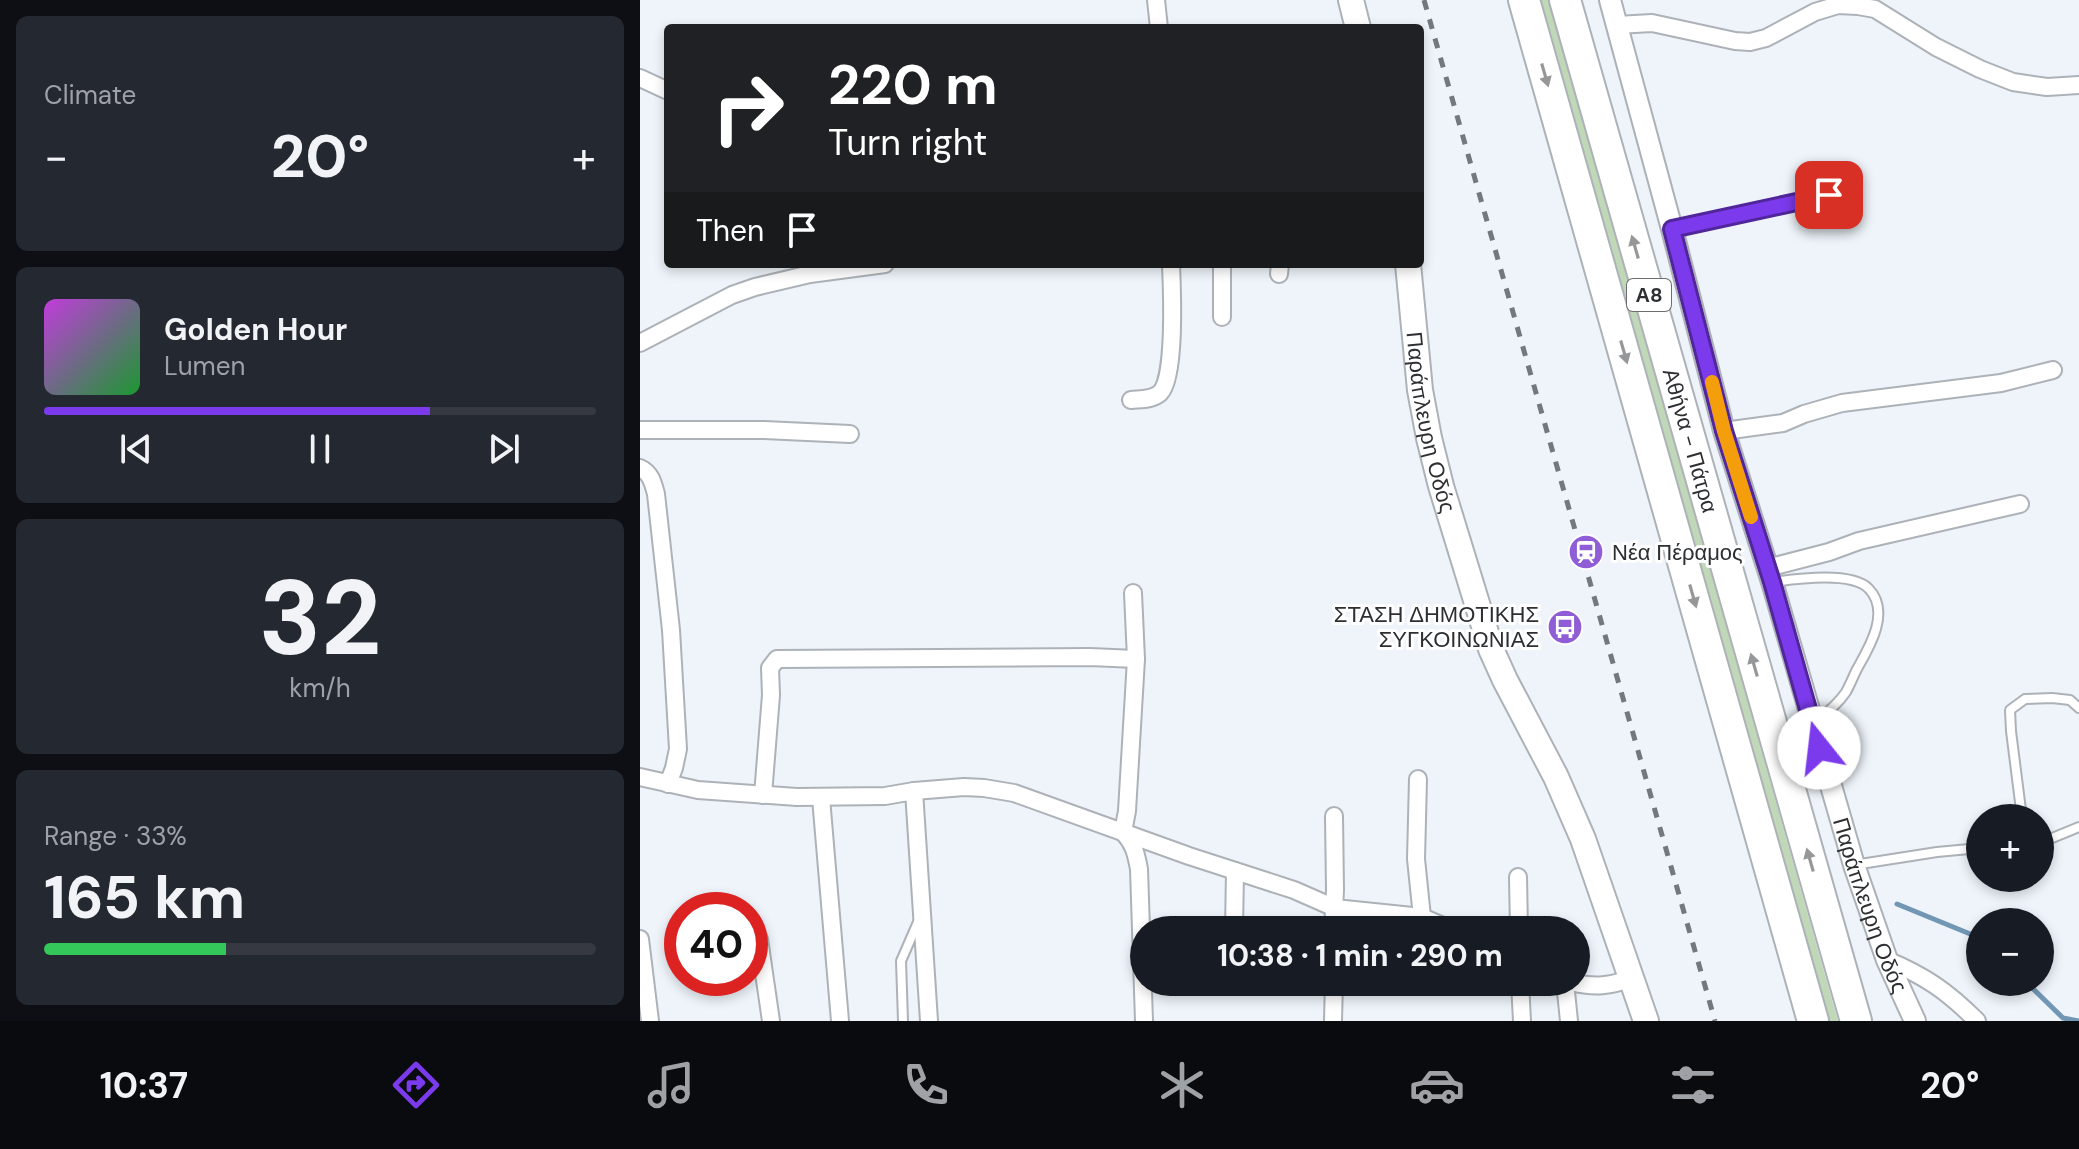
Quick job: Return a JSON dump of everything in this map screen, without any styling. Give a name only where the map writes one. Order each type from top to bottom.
[{"type":"highway","name":"Αθήνα - Πάτρα","points":[[1524,0],[1790,939],[1801,1014]]},
{"type":"highway","name":"Αθήνα - Πάτρα","points":[[1565,0],[1831,936],[1864,1015]]},
{"type":"main road","points":[[1351,0],[1357,24]]},
{"type":"main road","name":"Παράπλευρη Οδός","points":[[1408,268],[1420,390],[1429,438],[1491,649],[1578,827],[1646,1021]]},
{"type":"street","points":[[1156,0],[1159,24]]},
{"type":"street","name":"Παράπλευρη Οδός","points":[[1610,0],[1724,431],[1770,575],[1854,865],[1887,960],[1915,1021]]},
{"type":"street","points":[[1617,25],[1652,23],[1750,42],[1766,38],[1815,12],[1838,5],[1858,6],[1875,9],[1936,47],[2013,82],[2047,87],[2079,85]]},
{"type":"street","points":[[640,78],[664,89]]},
{"type":"street","points":[[640,343],[732,295],[810,274],[855,268]]},
{"type":"street","points":[[1131,400],[1154,397],[1166,385],[1170,351],[1171,268]]},
{"type":"street","points":[[1222,268],[1222,317]]},
{"type":"street","points":[[1724,431],[1783,423],[1842,403],[2001,383],[2053,370]]},
{"type":"street","points":[[640,430],[850,434]]},
{"type":"street","points":[[640,468],[651,478],[663,539],[678,749],[668,784]]},
{"type":"street","points":[[1770,575],[1900,531],[2020,504]]},
{"type":"street","points":[[1123,832],[1127,811],[1136,659],[1133,593]]},
{"type":"street","points":[[763,795],[771,695],[770,668],[777,659],[1136,659]]},
{"type":"street","points":[[640,777],[698,790],[821,798],[885,796],[964,787],[1014,793],[1294,890],[1335,908],[1412,916]]},
{"type":"street","points":[[1418,779],[1416,859],[1422,916]]},
{"type":"street","points":[[914,791],[929,1021]]},
{"type":"street","points":[[821,798],[840,1021]]},
{"type":"street","points":[[1334,816],[1334,916]]},
{"type":"street","points":[[1123,832],[1132,842],[1139,869],[1144,1021]]},
{"type":"street","points":[[1234,916],[1235,871]]},
{"type":"street","points":[[1518,877],[1519,916]]},
{"type":"street","points":[[640,939],[650,1021]]},
{"type":"street","points":[[1887,960],[1933,982],[1977,1021]]},
{"type":"street","points":[[1590,985],[1609,986],[1632,978]]},
{"type":"street","points":[[767,996],[771,1021]]},
{"type":"street","points":[[1333,1021],[1334,996]]},
{"type":"street","points":[[1521,996],[1522,1021]]},
{"type":"street","points":[[1566,996],[1569,1021]]},
{"type":"lane","points":[[1672,229],[1829,195]]},
{"type":"lane","points":[[1770,575],[1855,580],[1869,588],[1875,599],[1877,627],[1869,648],[1846,692],[1832,709],[1812,725]]},
{"type":"lane","points":[[2020,804],[2010,710],[2025,699],[2052,698],[2070,700],[2079,708]]},
{"type":"lane","points":[[2054,837],[2079,827]]},
{"type":"lane","points":[[1854,865],[1966,849]]},
{"type":"lane","points":[[903,1021],[901,961],[922,913]]},
{"type":"green space","points":[[1541,0],[1549,0],[1838,1021],[1829,1021]]},
{"type":"waterway","points":[[1897,904],[1966,932]]},
{"type":"waterway","points":[[2040,996],[2063,1018],[2079,1021]]},
{"type":"railway","points":[[1424,0],[1715,1021]]},
{"type":"slow traffic","points":[[1712,382],[1751,517]]},
{"type":"place","name":"Νέα Πέραμος","points":[[1586,552]]},
{"type":"place","name":"ΣΤΑΣΗ ΔΗΜΟΤΙΚΗΣ ΣΥΓΚΟΙΝΩΝΙΑΣ","points":[[1565,627]]},
{"type":"route","points":[[1819,748],[1772,582],[1724,431],[1672,229],[1829,195]]}]
